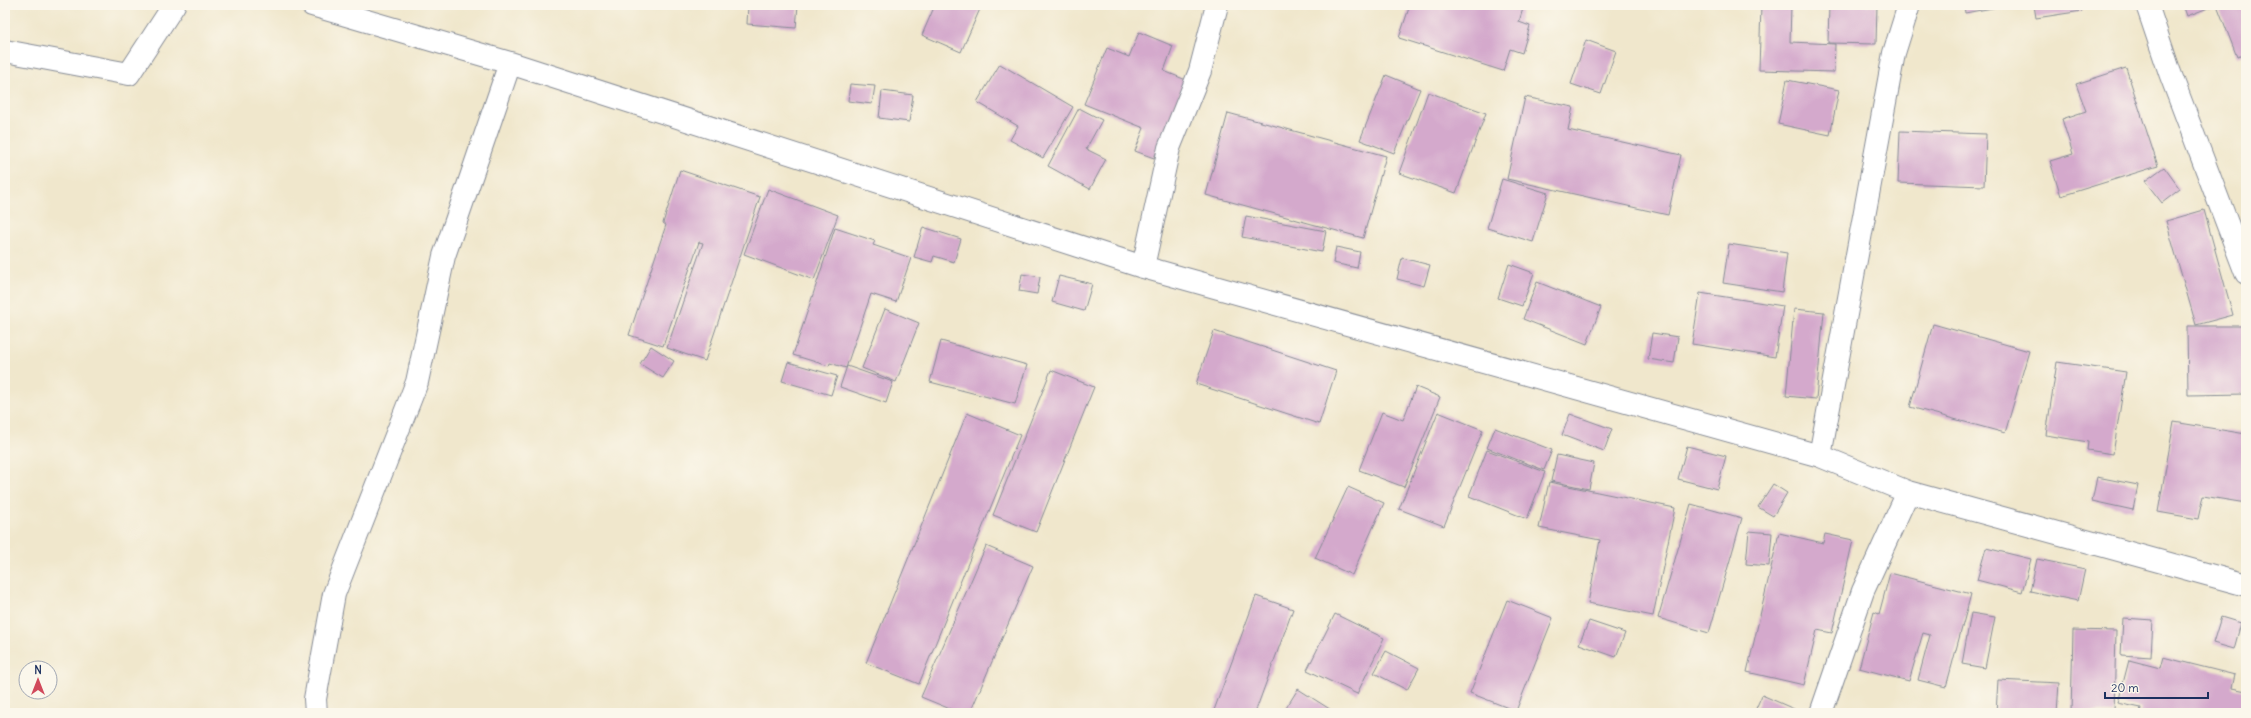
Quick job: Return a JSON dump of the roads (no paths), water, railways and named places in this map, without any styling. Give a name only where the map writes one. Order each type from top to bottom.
[{"type":"street","points":[[5,51],[129,74],[174,5]]},
{"type":"street","points":[[312,5],[510,63],[1143,267],[1820,456],[1908,492],[2246,585]]},
{"type":"street","points":[[1143,267],[1169,148],[1200,70],[1217,5]]},
{"type":"street","points":[[1820,456],[1894,53],[1909,5]]},
{"type":"street","points":[[2147,5],[2170,73],[2246,273]]},
{"type":"street","points":[[316,713],[315,699],[334,594],[417,382],[444,256],[510,63]]},
{"type":"street","points":[[1821,713],[1863,591],[1908,492]]}]
